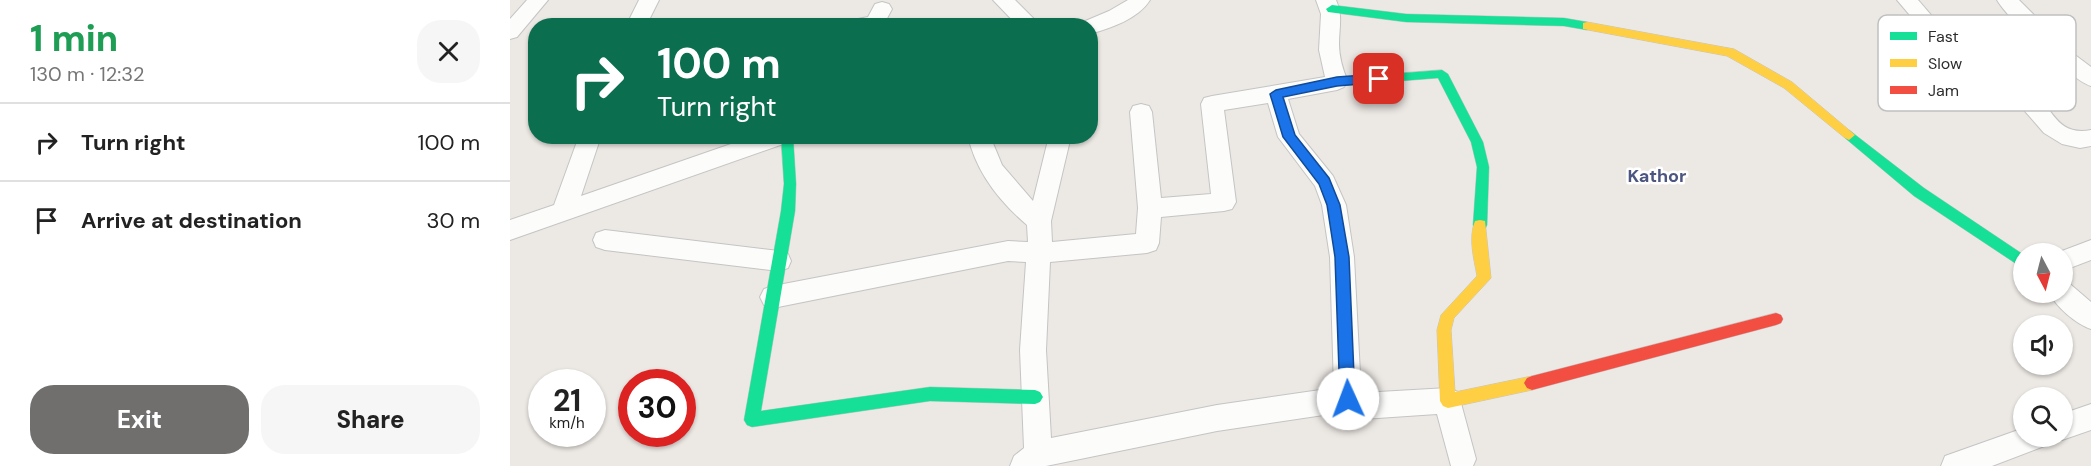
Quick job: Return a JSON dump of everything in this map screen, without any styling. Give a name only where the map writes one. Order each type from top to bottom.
[{"type":"street","points":[[510,32],[538,0]]},
{"type":"street","points":[[640,18],[649,0]]},
{"type":"street","points":[[1003,0],[1022,18]]},
{"type":"street","points":[[1098,24],[1132,8],[1140,0]]},
{"type":"street","points":[[1907,0],[1920,15]]},
{"type":"street","points":[[2007,0],[2022,15]]},
{"type":"street","points":[[1337,82],[1330,66],[1329,4],[1406,18],[1564,22],[1730,52],[1788,85],[1919,192],[2013,256]]},
{"type":"street","points":[[878,18],[882,9]]},
{"type":"street","points":[[2076,66],[2091,78]]},
{"type":"street","points":[[1150,208],[1224,202],[1212,104],[1337,82],[1442,74],[1477,142],[1483,167],[1479,245],[1484,278],[1448,315],[1444,330],[1448,401],[1467,464]]},
{"type":"street","points":[[1276,94],[1289,137],[1325,182],[1334,205],[1342,257],[1348,407],[1448,401],[1538,382],[1776,319]]},
{"type":"street","points":[[2038,111],[2056,131],[2068,139],[2082,142],[2091,138]]},
{"type":"street","points":[[773,297],[1008,251],[1041,254],[1147,243],[1150,208],[1141,112]]},
{"type":"street","points":[[564,211],[587,144]]},
{"type":"street","points":[[788,144],[790,184],[752,420],[930,394],[1035,397]]},
{"type":"street","points":[[983,144],[997,176],[1021,207],[1039,221]]},
{"type":"street","points":[[1059,144],[1039,221],[1041,254],[1035,268],[1033,350],[1035,397],[1031,460],[1217,418],[1348,399]]},
{"type":"street","points":[[510,230],[731,146]]},
{"type":"street","points":[[605,240],[779,261]]},
{"type":"street","points":[[2073,257],[2091,250]]},
{"type":"street","points":[[2073,302],[2091,318]]},
{"type":"street","points":[[2073,423],[2091,417]]},
{"type":"street","points":[[1955,466],[2013,445]]},
{"type":"traffic: fast","points":[[1332,9],[1406,18],[1564,22],[1587,26]]},
{"type":"traffic: fast","points":[[1337,82],[1442,74],[1477,142],[1483,167],[1480,225]]},
{"type":"traffic: fast","points":[[1849,135],[1919,192],[2013,256]]},
{"type":"traffic: fast","points":[[788,144],[790,184],[788,211],[752,420],[930,394],[1035,397]]},
{"type":"traffic: slow","points":[[1587,26],[1730,52],[1788,85],[1849,135]]},
{"type":"traffic: slow","points":[[1480,225],[1479,245],[1484,278],[1448,315],[1444,330],[1448,401],[1532,383]]},
{"type":"traffic: jam","points":[[1532,383],[1776,319]]},
{"type":"district","name":"Kathor","points":[[1657,176]]},
{"type":"route","points":[[1348,399],[1342,257],[1334,205],[1325,182],[1289,137],[1276,94],[1337,82],[1379,79]]}]
